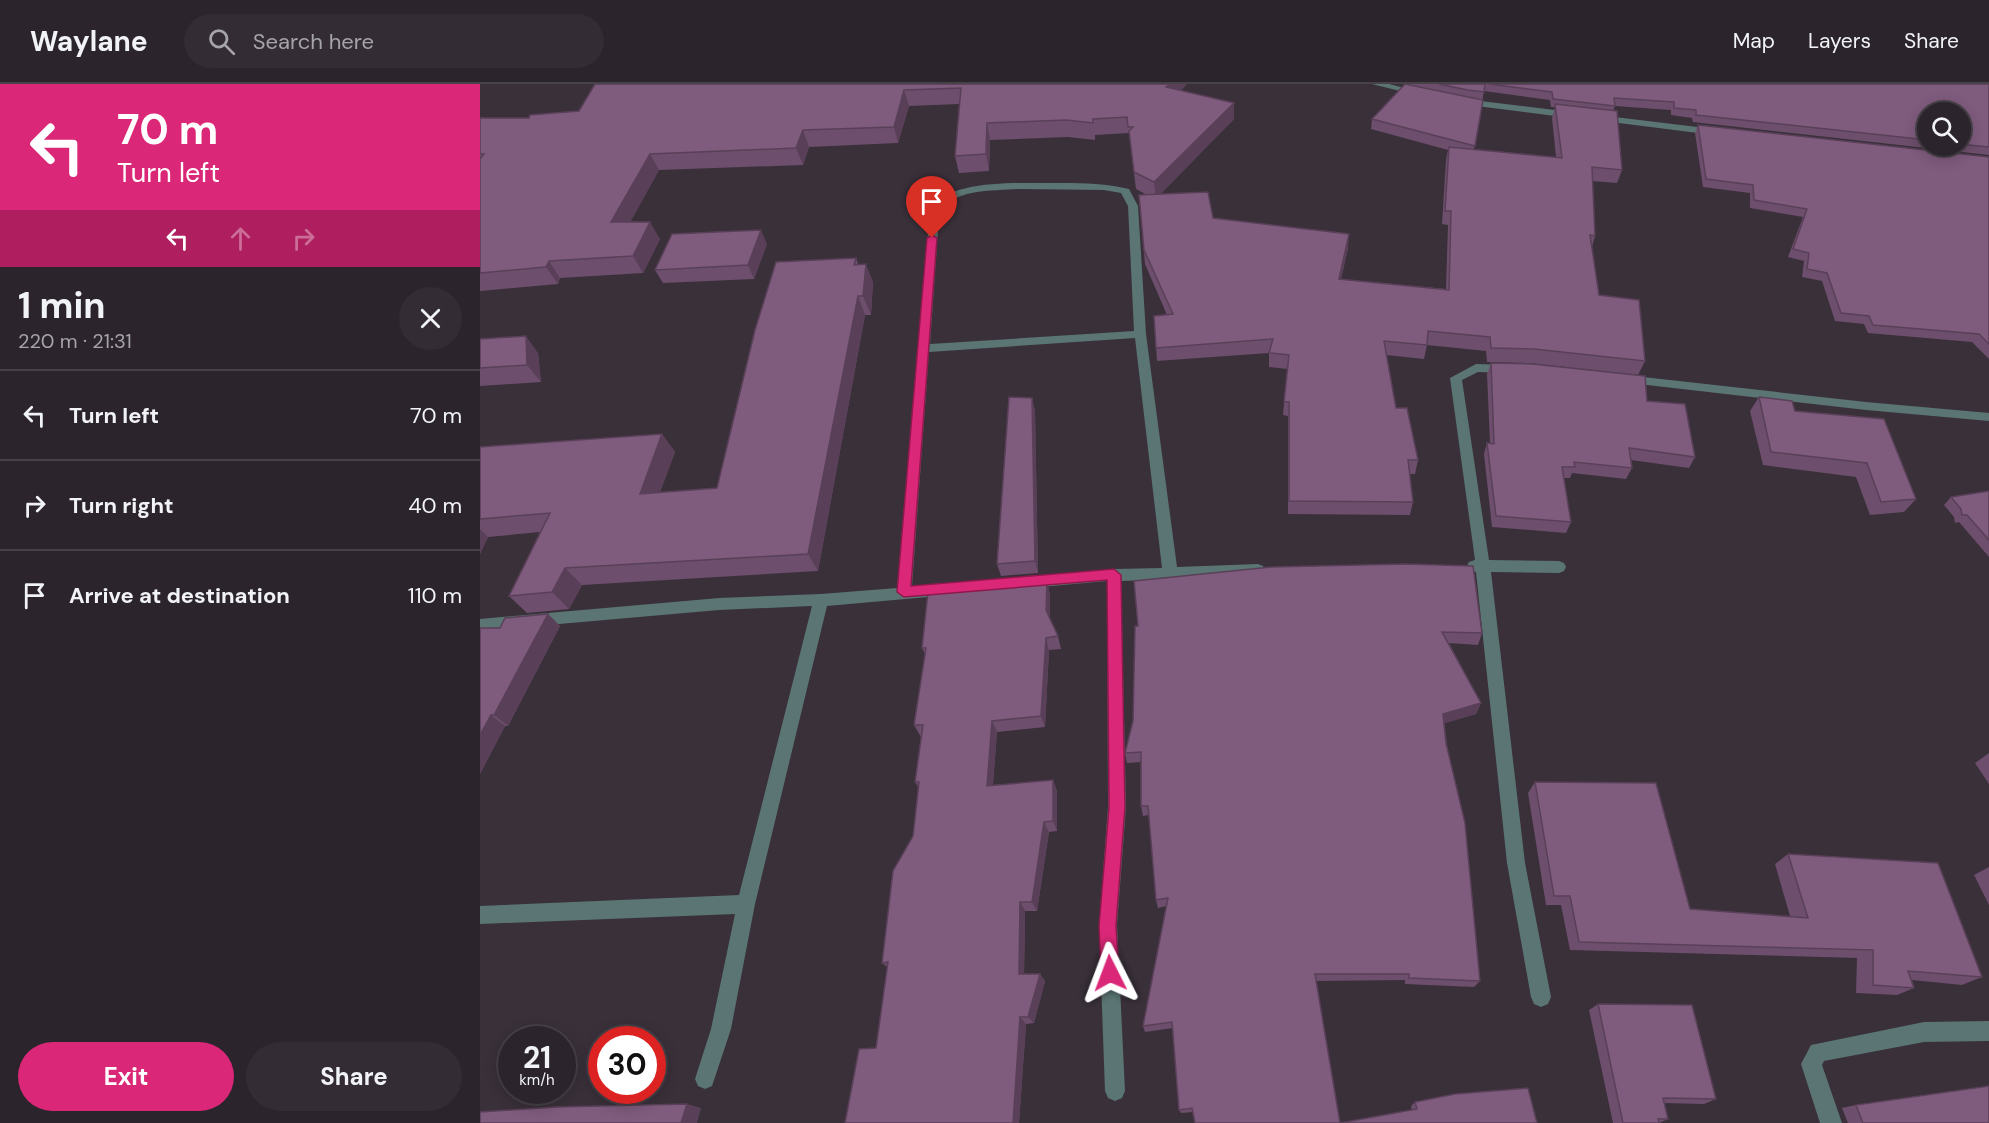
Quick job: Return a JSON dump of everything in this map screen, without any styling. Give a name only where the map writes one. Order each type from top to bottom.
[{"type":"street","points":[[1376,84],[1432,96]]},
{"type":"street","points":[[1455,100],[1580,116]]},
{"type":"street","points":[[1592,118],[1730,133]]},
{"type":"street","points":[[904,592],[934,216],[940,204],[953,196],[979,188],[1104,187],[1125,191],[1133,206],[1140,334],[1170,572]]},
{"type":"street","points":[[924,348],[1140,334]]},
{"type":"street","points":[[1518,369],[1476,368],[1456,378],[1483,566],[1516,864],[1541,997]]},
{"type":"street","points":[[1611,378],[1989,417]]},
{"type":"street","points":[[1460,566],[1559,567]]},
{"type":"street","points":[[480,624],[719,604],[821,600],[1114,575],[1274,570]]},
{"type":"street","points":[[1114,575],[1117,807],[1108,926],[1115,1091]]},
{"type":"street","points":[[705,1079],[721,1029],[746,904],[821,600]]},
{"type":"street","points":[[480,915],[746,904]]},
{"type":"street","points":[[1831,1123],[1811,1064],[1818,1052],[1924,1032],[1989,1031]]},
{"type":"building","points":[[595,84],[1170,84],[1166,87],[1234,103],[1154,182],[1134,172],[1129,131],[1133,127],[1128,127],[1127,117],[1093,119],[1093,123],[1066,120],[987,123],[986,154],[955,156],[961,88],[904,90],[894,127],[803,130],[796,148],[650,154],[611,222],[650,222],[633,256],[549,261],[546,267],[480,273],[480,159],[484,154],[480,154],[480,118],[529,118],[530,115],[579,111]]},
{"type":"building","points":[[1405,84],[1483,100],[1475,146],[1372,119]]},
{"type":"building","points":[[1439,84],[1485,84],[1484,92]]},
{"type":"building","points":[[1489,84],[1989,84],[1989,147],[1971,145],[1971,102],[1917,102],[1917,139],[1696,115],[1696,110],[1674,108],[1674,102],[1614,98],[1615,106],[1553,99],[1552,92]]},
{"type":"building","points":[[1555,104],[1617,111],[1622,170],[1592,167],[1595,236],[1590,235],[1599,295],[1639,300],[1645,361],[1534,349],[1491,348],[1490,337],[1428,331],[1427,345],[1384,341],[1396,408],[1407,408],[1418,460],[1408,460],[1413,502],[1289,501],[1289,402],[1284,402],[1289,355],[1269,353],[1273,339],[1156,348],[1154,316],[1173,314],[1144,250],[1139,195],[1208,192],[1213,218],[1349,234],[1339,279],[1449,290],[1451,211],[1445,211],[1449,147],[1562,158]]},
{"type":"building","points":[[1698,125],[1917,149],[1917,156],[1989,157],[1989,344],[1979,334],[1873,325],[1869,316],[1841,313],[1827,273],[1807,269],[1809,253],[1793,249],[1807,209],[1754,200],[1753,185],[1706,179]]},
{"type":"building","points":[[761,230],[748,265],[655,270],[672,234]]},
{"type":"building","points":[[856,258],[854,265],[866,264],[863,296],[858,296],[808,554],[565,568],[552,592],[509,596],[550,513],[480,519],[480,447],[662,434],[640,494],[717,488],[755,330],[776,262]]},
{"type":"building","points":[[526,336],[527,365],[480,368],[480,339]]},
{"type":"building","points":[[1491,363],[1533,364],[1645,376],[1647,401],[1685,404],[1695,457],[1629,448],[1632,468],[1574,462],[1575,467],[1562,467],[1571,522],[1496,516],[1487,443],[1494,444]]},
{"type":"building","points":[[1009,397],[1032,398],[1035,561],[997,564]]},
{"type":"building","points":[[1759,397],[1792,401],[1795,411],[1884,419],[1916,499],[1881,502],[1867,463],[1771,452]]},
{"type":"building","points":[[1989,491],[1989,540],[1967,515],[1962,515],[1961,509],[1951,497]]},
{"type":"building","points":[[1405,564],[1473,566],[1482,633],[1442,632],[1481,703],[1443,714],[1446,743],[1465,823],[1480,981],[1409,978],[1409,974],[1315,974],[1340,1123],[1195,1123],[1192,1108],[1179,1110],[1172,1022],[1143,1026],[1168,898],[1156,900],[1148,806],[1141,806],[1141,752],[1125,753],[1133,721],[1135,626],[1138,626],[1134,581],[1271,567]]},
{"type":"building","points":[[1035,576],[1035,583],[1047,582],[1046,610],[1058,636],[1046,638],[1041,716],[992,721],[987,786],[1053,780],[1053,821],[1044,822],[1032,902],[1020,902],[1019,974],[1040,974],[1028,1017],[1020,1017],[1013,1123],[845,1123],[859,1049],[876,1048],[888,962],[882,963],[893,871],[913,836],[919,782],[915,782],[923,725],[914,725],[926,648],[922,648],[928,592],[995,586],[996,580]]},
{"type":"building","points":[[548,614],[494,715],[491,715],[480,735],[480,628],[500,628],[505,618]]},
{"type":"building","points":[[1535,782],[1656,783],[1690,909],[1808,918],[1788,854],[1938,863],[1982,977],[1908,971],[1914,988],[1873,985],[1873,950],[1579,942],[1570,896],[1554,896]]},
{"type":"building","points":[[1598,1004],[1692,1005],[1716,1099],[1663,1098],[1668,1119],[1658,1119],[1659,1123],[1623,1123]]},
{"type":"building","points":[[1989,1086],[1989,1123],[1863,1123],[1856,1105]]},
{"type":"building","points":[[1528,1088],[1537,1123],[1340,1123],[1417,1109],[1415,1102],[1455,1094]]},
{"type":"building","points":[[687,1104],[681,1123],[480,1123],[480,1112],[556,1107]]},
{"type":"route","points":[[932,238],[904,592],[1114,575],[1117,807],[1108,926],[1110,973]]}]
